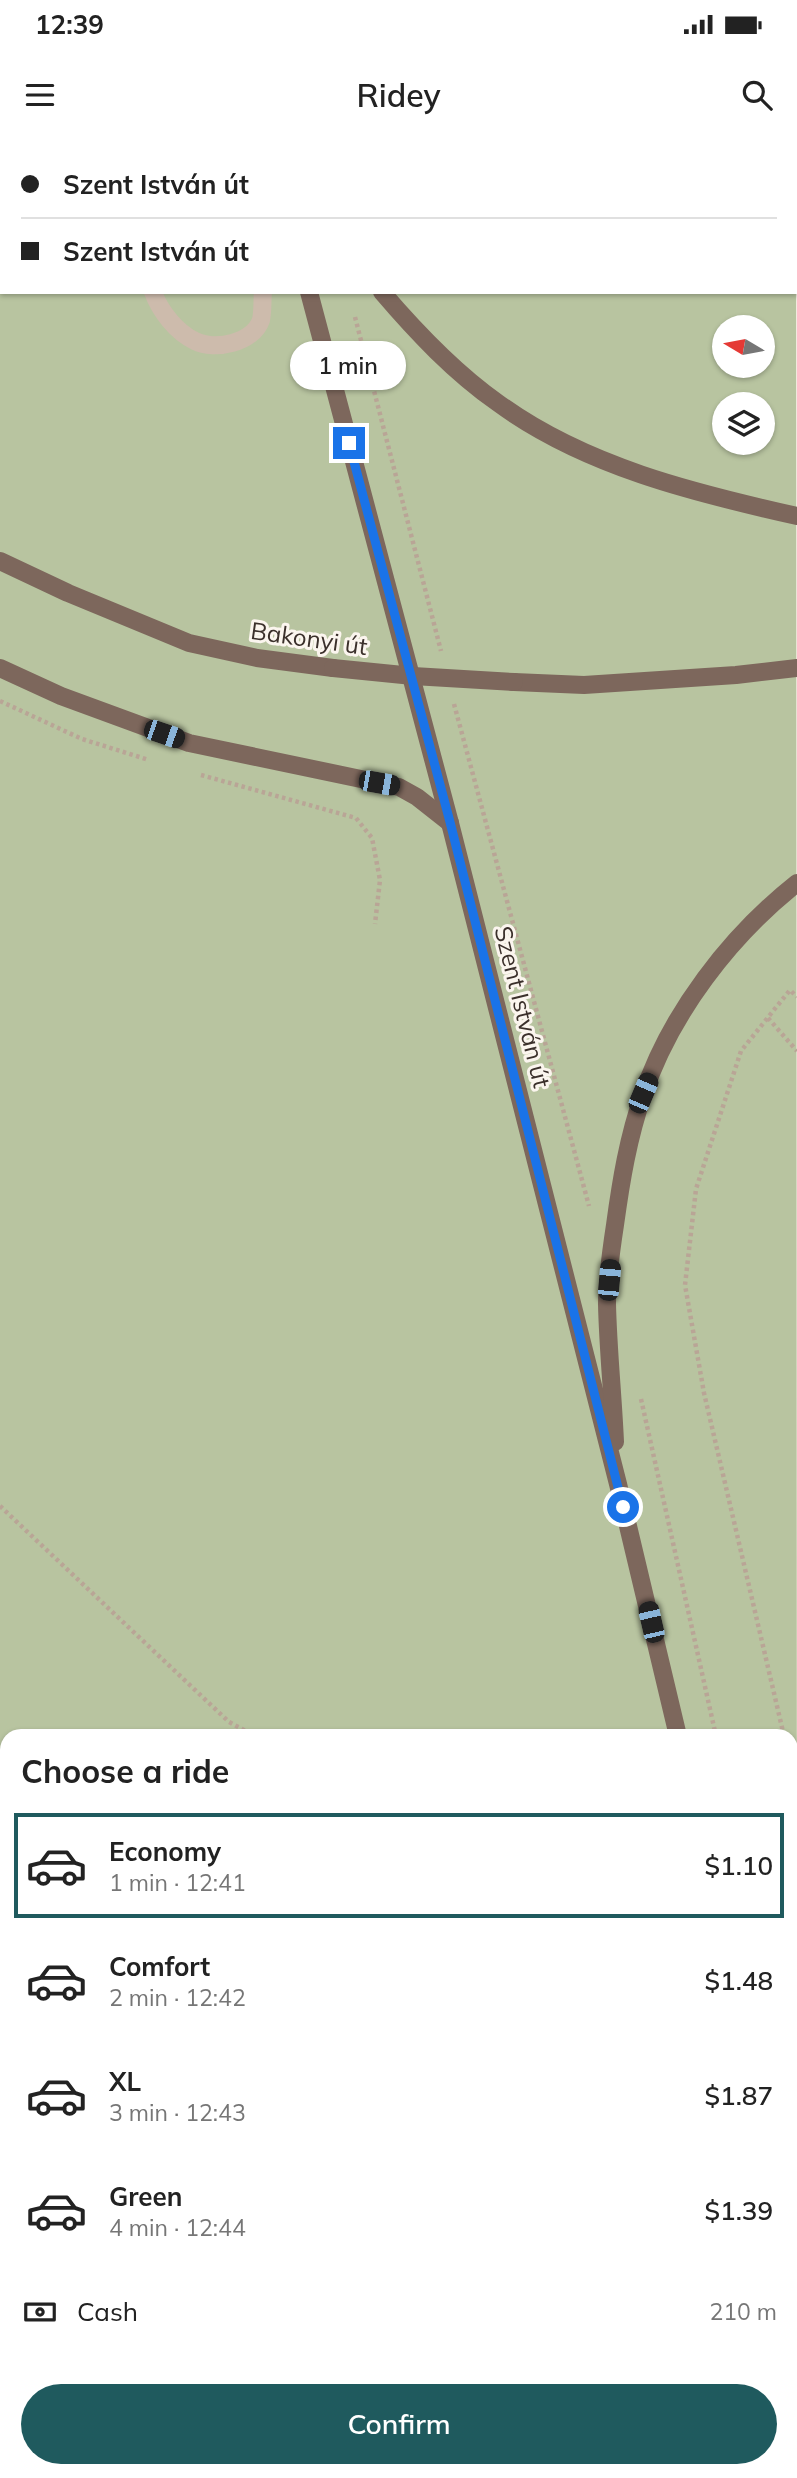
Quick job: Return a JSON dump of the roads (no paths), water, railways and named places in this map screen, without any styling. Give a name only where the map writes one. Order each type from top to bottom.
[{"type":"main road","name":"Szent István út","points":[[310,294],[450,822],[618,1484],[676,1729]]},
{"type":"main road","points":[[384,294],[459,372],[499,404],[547,435],[607,462],[661,480],[797,516]]},
{"type":"main road","name":"Bakonyi út","points":[[0,561],[68,593],[190,643],[257,658],[437,678],[584,685],[736,675],[797,668]]},
{"type":"main road","points":[[0,668],[61,696],[188,743],[399,787],[450,822]]},
{"type":"main road","points":[[618,1484],[607,1303],[613,1235],[629,1142],[661,1052],[689,1002],[750,926],[797,883]]},
{"type":"lane","points":[[153,294],[163,312],[196,342],[221,345],[244,340],[260,321],[263,294]]}]
